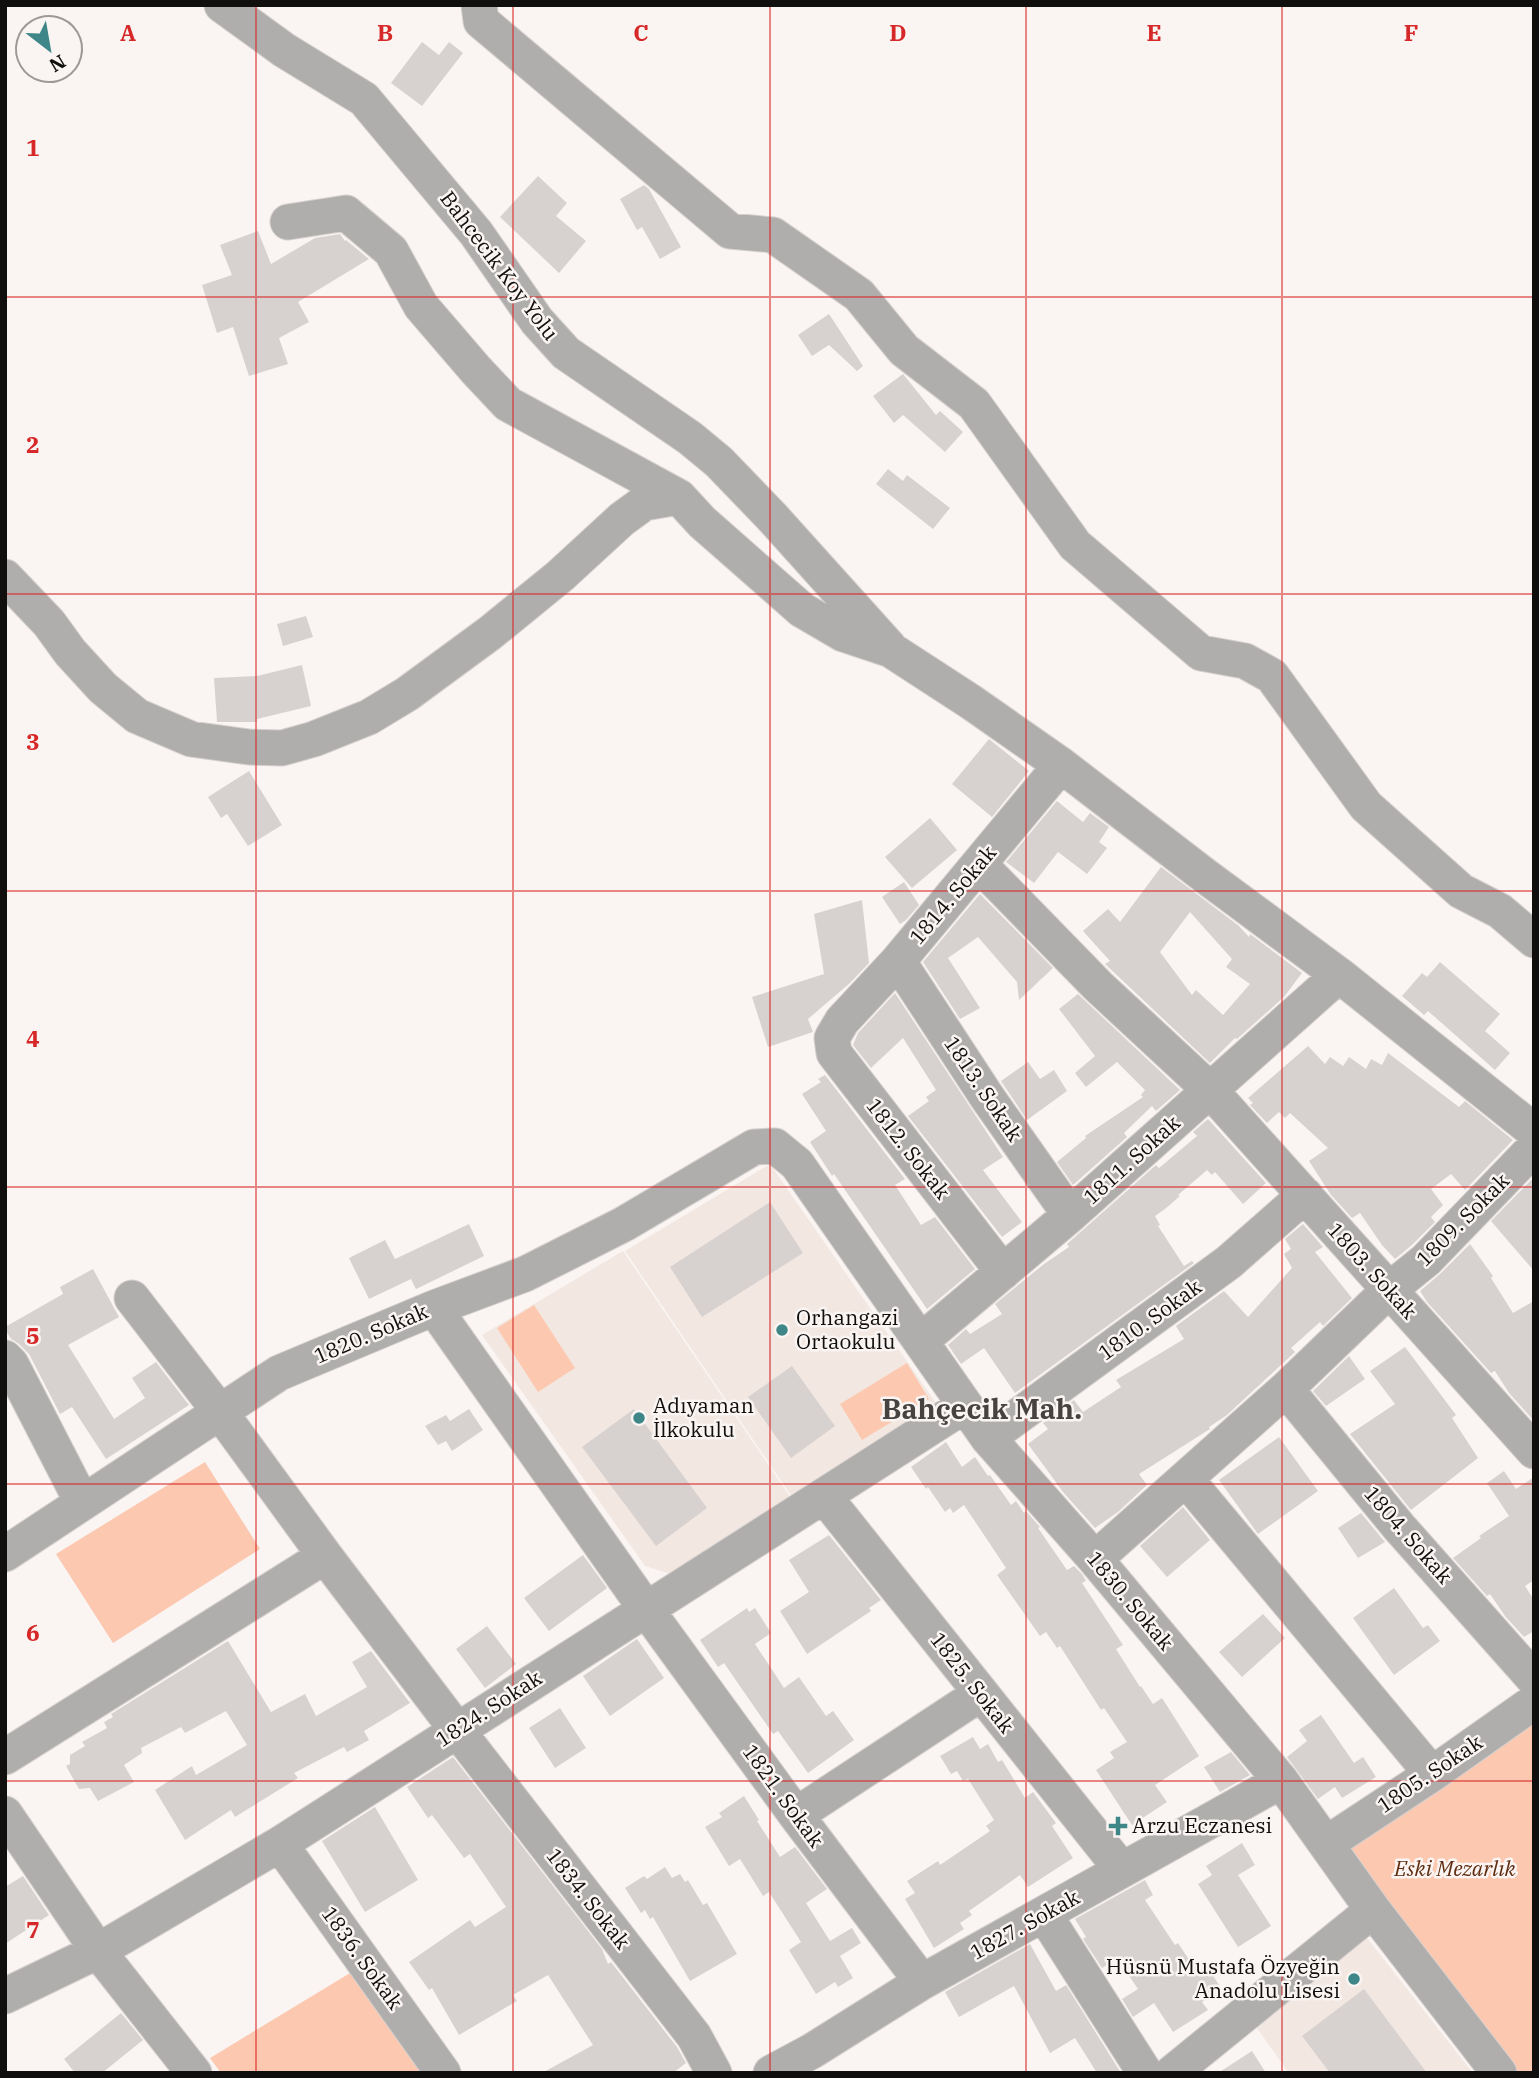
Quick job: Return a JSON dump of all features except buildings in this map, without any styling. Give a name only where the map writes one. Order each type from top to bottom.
[{"type":"street","name":"Bahcecik Koy Yolu","points":[[222,5],[284,50],[363,99],[476,233],[537,321],[566,353],[690,438],[719,463],[772,517],[891,650]]},
{"type":"street","points":[[480,5],[481,21],[730,231],[773,235],[859,295],[904,350],[974,404],[1075,545],[1201,653],[1245,662],[1272,677],[1366,806],[1461,891],[1500,911],[1534,940]]},
{"type":"street","points":[[288,222],[346,213],[391,251],[421,306],[508,404],[679,497],[702,522],[802,610],[843,634],[891,650],[1061,765],[1339,975],[1534,1131]]},
{"type":"street","points":[[5,577],[48,622],[70,652],[103,688],[137,716],[191,739],[249,757],[314,739],[369,717],[440,671],[490,633],[643,503],[679,497]]},
{"type":"street","name":"1814. Sokak","points":[[842,1021],[898,961],[1061,765]]},
{"type":"street","name":"1803. Sokak","points":[[979,864],[1098,986],[1210,1090],[1534,1451]]},
{"type":"street","name":"1813. Sokak","points":[[898,961],[987,1097],[1070,1215]]},
{"type":"street","name":"1811. Sokak","points":[[922,1340],[1070,1215],[1339,975]]},
{"type":"street","name":"1812. Sokak","points":[[842,1021],[832,1038],[834,1053],[1003,1272]]},
{"type":"street","name":"1830. Sokak","points":[[754,1147],[775,1146],[797,1164],[988,1438],[1095,1559],[1281,1781],[1373,1910],[1499,2073]]},
{"type":"street","name":"1820. Sokak","points":[[5,1553],[279,1373],[434,1308],[525,1274],[624,1224],[754,1147]]},
{"type":"street","name":"1809. Sokak","points":[[1095,1559],[1286,1389],[1389,1290],[1426,1260],[1534,1148]]},
{"type":"street","name":"1810. Sokak","points":[[988,1438],[1229,1262],[1305,1195]]},
{"type":"street","name":"1834. Sokak","points":[[132,1298],[457,1730],[694,2036],[714,2073]]},
{"type":"street","name":"1821. Sokak","points":[[434,1308],[646,1609],[922,1982]]},
{"type":"street","points":[[5,1358],[11,1364],[82,1502]]},
{"type":"street","name":"1804. Sokak","points":[[1286,1389],[1399,1527],[1534,1679]]},
{"type":"street","name":"1824. Sokak","points":[[5,1996],[98,1951],[280,1844],[964,1406]]},
{"type":"street","points":[[1186,1479],[1432,1774]]},
{"type":"street","name":"1825. Sokak","points":[[824,1496],[1122,1870]]},
{"type":"street","points":[[5,1757],[325,1556]]},
{"type":"street","points":[[796,1815],[980,1694]]},
{"type":"street","name":"1805. Sokak","points":[[1326,1844],[1534,1702]]},
{"type":"street","name":"1827. Sokak","points":[[771,2073],[812,2051],[922,1982],[1281,1781]]},
{"type":"street","points":[[5,1814],[98,1951],[194,2073]]},
{"type":"street","name":"1836. Sokak","points":[[280,1844],[443,2073]]},
{"type":"street","points":[[1172,2073],[1373,1910]]},
{"type":"street","points":[[1044,1914],[1145,2073]]},
{"type":"shaded area","name":"Orhangazi Ortaokulu","points":[[770,1164],[940,1409],[794,1500],[625,1251]]},
{"type":"shaded area","name":"Adıyaman İlkokulu","points":[[623,1251],[793,1501],[671,1574],[645,1566],[482,1335]]},
{"type":"shaded area","name":"Hüsnü Mustafa Özyeğin Anadolu Lisesi","points":[[1364,1934],[1473,2073],[1289,2073],[1254,2024]]},
{"type":"green space","points":[[534,1305],[575,1368],[538,1392],[497,1328]]},
{"type":"green space","points":[[907,1363],[929,1399],[862,1440],[840,1404]]},
{"type":"green space","points":[[205,1462],[260,1549],[113,1643],[56,1554]]},
{"type":"green space","name":"Eski Mezarlık","points":[[1534,1721],[1534,2073],[1518,2073],[1343,1852]]},
{"type":"green space","points":[[355,1970],[426,2073],[221,2073],[210,2058]]},
{"type":"place","name":"Orhangazi Ortaokulu","points":[[782,1330]]},
{"type":"place","name":"Adıyaman İlkokulu","points":[[639,1418]]},
{"type":"place","name":"Arzu Eczanesi","points":[[1118,1826]]},
{"type":"place","name":"Hüsnü Mustafa Özyeğin Anadolu Lisesi","points":[[1354,1979]]},
{"type":"district","name":"Bahçecik Mah.","points":[[982,1409]]}]
